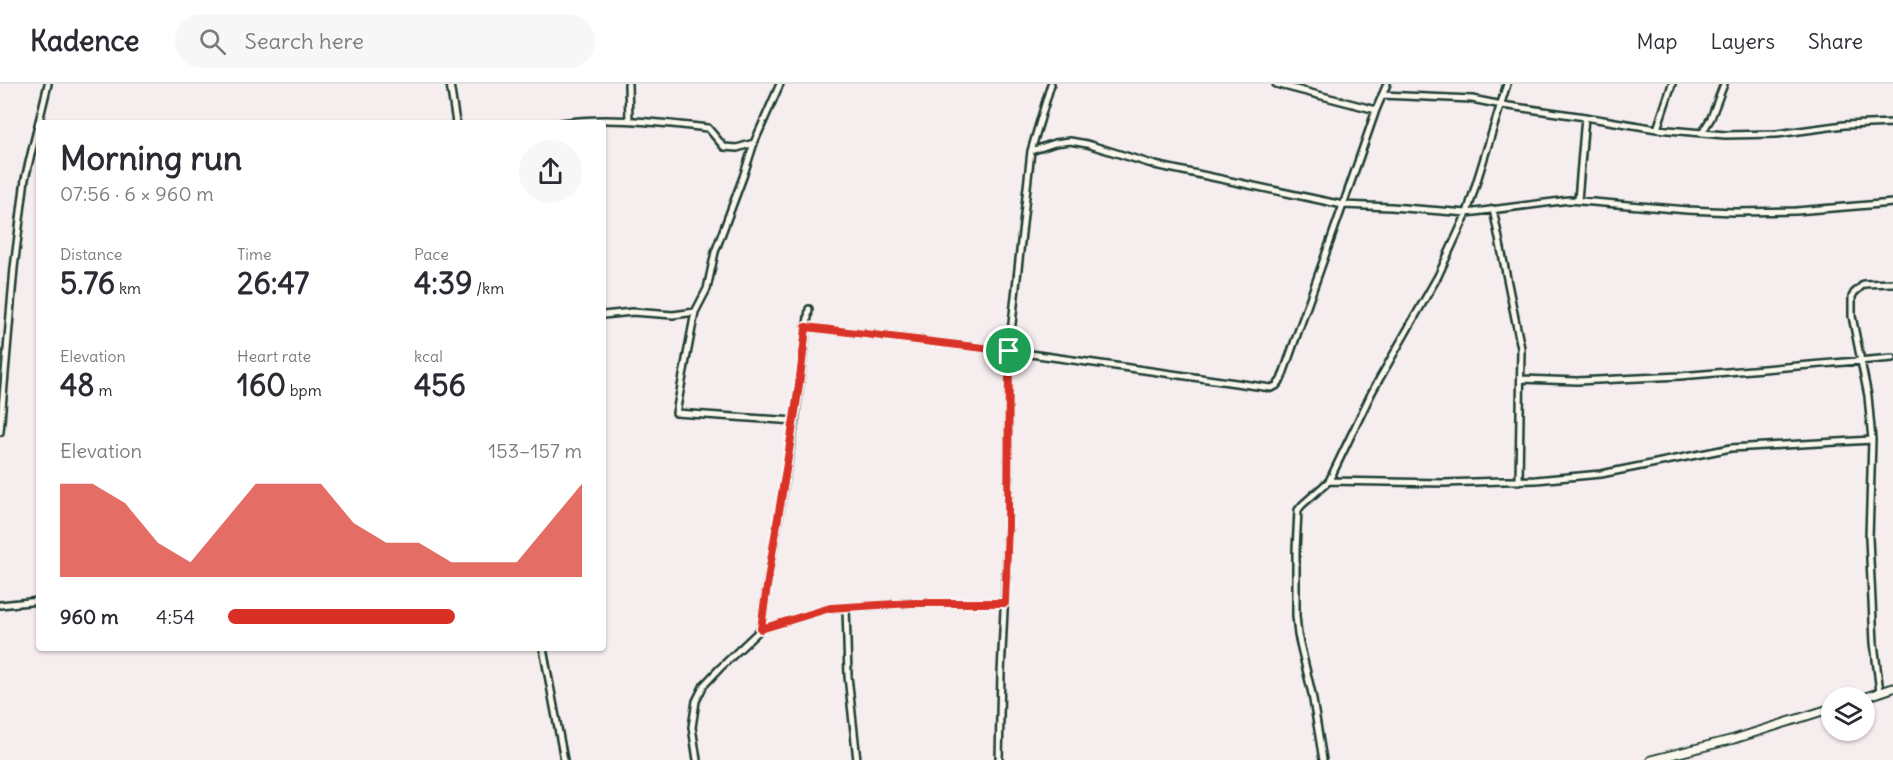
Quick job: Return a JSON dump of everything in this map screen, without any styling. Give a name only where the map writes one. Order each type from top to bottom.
[{"type":"street","points":[[40,120],[48,84]]},
{"type":"street","points":[[450,84],[456,120]]},
{"type":"street","points":[[628,84],[630,120]]},
{"type":"street","points":[[780,84],[754,143],[715,252],[707,289],[695,312],[676,413],[795,421]]},
{"type":"street","points":[[999,760],[1008,526],[1009,351],[1031,151],[1051,84]]},
{"type":"street","points":[[1276,84],[1376,110]]},
{"type":"street","points":[[806,327],[1009,351],[1266,388],[1276,386],[1281,380],[1387,84]]},
{"type":"street","points":[[1323,760],[1296,616],[1298,510],[1329,481],[1372,392],[1438,276],[1467,213],[1508,84]]},
{"type":"street","points":[[1657,129],[1672,84]]},
{"type":"street","points":[[1702,133],[1711,118],[1724,84]]},
{"type":"street","points":[[1382,94],[1472,99],[1657,129],[1725,135],[1777,134],[1844,125],[1893,123]]},
{"type":"street","points":[[1578,200],[1586,117]]},
{"type":"street","points":[[606,120],[630,120],[708,128],[724,147],[737,148],[754,143]]},
{"type":"street","points":[[0,432],[14,268],[26,179],[36,136]]},
{"type":"street","points":[[1031,151],[1063,142],[1087,144],[1155,165],[1343,205],[1467,213],[1578,200],[1734,212],[1796,211],[1893,203]]},
{"type":"street","points":[[1493,209],[1521,348],[1519,481]]},
{"type":"street","points":[[1880,692],[1874,644],[1869,538],[1872,440],[1863,362],[1856,342],[1852,316],[1852,297],[1864,284],[1893,283]]},
{"type":"street","points":[[761,629],[795,421],[809,309]]},
{"type":"street","points":[[606,315],[632,312],[673,315],[695,312]]},
{"type":"street","points":[[1521,379],[1577,381],[1680,376],[1893,358]]},
{"type":"street","points":[[1329,481],[1444,483],[1519,481],[1601,474],[1731,448],[1872,440]]},
{"type":"street","points":[[0,605],[36,601]]},
{"type":"street","points":[[697,760],[692,727],[696,701],[704,685],[761,629],[830,608],[912,603],[1005,603]]},
{"type":"street","points":[[846,607],[848,676],[856,760]]},
{"type":"street","points":[[544,651],[564,760]]},
{"type":"street","points":[[1875,694],[1893,688]]},
{"type":"street","points":[[1651,760],[1734,739],[1821,711]]},
{"type":"route","points":[[806,327],[1009,351],[1005,603],[912,603],[830,608],[761,629],[795,421],[806,327]]}]
